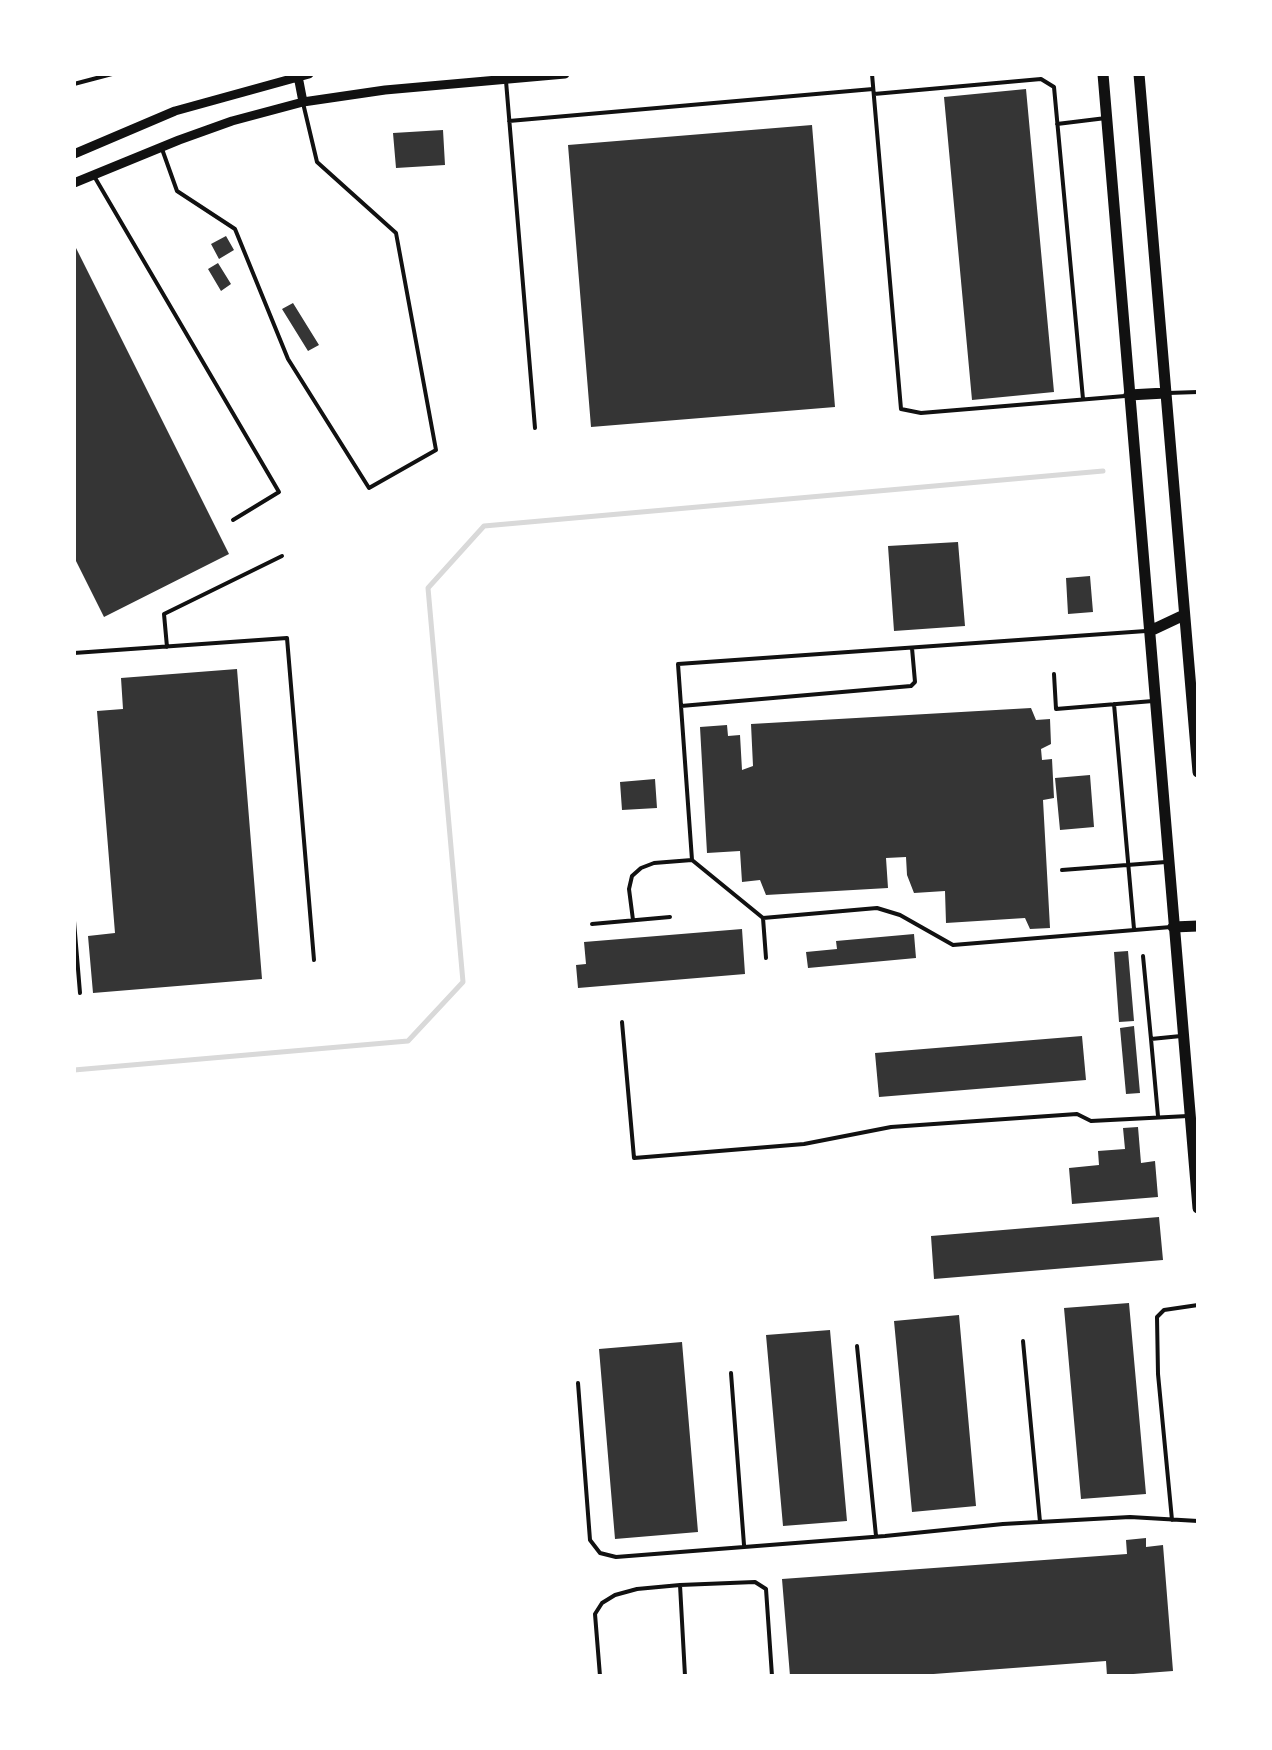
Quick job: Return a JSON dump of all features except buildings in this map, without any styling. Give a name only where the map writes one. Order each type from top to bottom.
[{"type":"main road","points":[[1103,74],[1173,927],[1194,1116],[1198,1208]]},
{"type":"main road","points":[[1139,74],[1198,772]]},
{"type":"main road","points":[[1129,395],[1165,393]]},
{"type":"main road","points":[[1150,631],[1184,615]]},
{"type":"main road","points":[[1173,927],[1198,926]]},
{"type":"street","points":[[74,154],[175,111],[309,74]]},
{"type":"street","points":[[74,183],[232,121],[303,102],[505,76],[565,74]]},
{"type":"street","points":[[298,76],[303,102]]},
{"type":"lane","points":[[74,84],[112,74]]},
{"type":"lane","points":[[872,74],[901,409],[921,413],[1129,395]]},
{"type":"lane","points":[[505,76],[535,428]]},
{"type":"lane","points":[[509,121],[1041,79],[1054,87],[1083,399]]},
{"type":"lane","points":[[161,147],[177,191],[235,229],[288,359],[369,488],[436,450],[396,233],[317,162],[303,102]]},
{"type":"lane","points":[[1057,124],[1106,118]]},
{"type":"lane","points":[[93,174],[279,492],[233,520]]},
{"type":"lane","points":[[1165,393],[1198,392]]},
{"type":"lane","points":[[167,647],[164,614],[282,556]]},
{"type":"lane","points":[[1184,615],[1198,614]]},
{"type":"lane","points":[[692,860],[678,664],[1150,631]]},
{"type":"lane","points":[[74,653],[287,638],[314,960]]},
{"type":"lane","points":[[681,706],[911,686],[915,682],[912,648]]},
{"type":"lane","points":[[1054,674],[1056,709],[1155,701]]},
{"type":"lane","points":[[1114,704],[1134,930]]},
{"type":"lane","points":[[633,920],[629,889],[632,876],[654,863],[692,860],[763,918],[877,908],[900,915],[953,945],[1173,927]]},
{"type":"lane","points":[[1062,870],[1168,862]]},
{"type":"lane","points":[[592,924],[670,917]]},
{"type":"lane","points":[[763,918],[766,958]]},
{"type":"lane","points":[[74,921],[80,993]]},
{"type":"lane","points":[[1143,956],[1159,1117]]},
{"type":"lane","points":[[622,1022],[634,1158],[804,1144],[891,1127],[1077,1114],[1091,1121],[1194,1116]]},
{"type":"lane","points":[[1151,1039],[1183,1036]]},
{"type":"lane","points":[[1172,1520],[1158,1374],[1157,1317],[1164,1310],[1198,1305]]},
{"type":"lane","points":[[1023,1341],[1040,1522]]},
{"type":"lane","points":[[857,1346],[876,1536]]},
{"type":"lane","points":[[731,1373],[744,1545]]},
{"type":"lane","points":[[578,1383],[590,1540],[600,1553],[616,1557],[1040,1522],[1130,1517],[1198,1521]]},
{"type":"lane","points":[[600,1676],[595,1614],[602,1603],[615,1595],[637,1589],[680,1585],[755,1582],[766,1589],[772,1676]]},
{"type":"lane","points":[[680,1585],[685,1676]]},
{"type":"waterway","points":[[74,1070],[408,1041],[463,982],[428,588],[484,526],[1103,471]]}]
